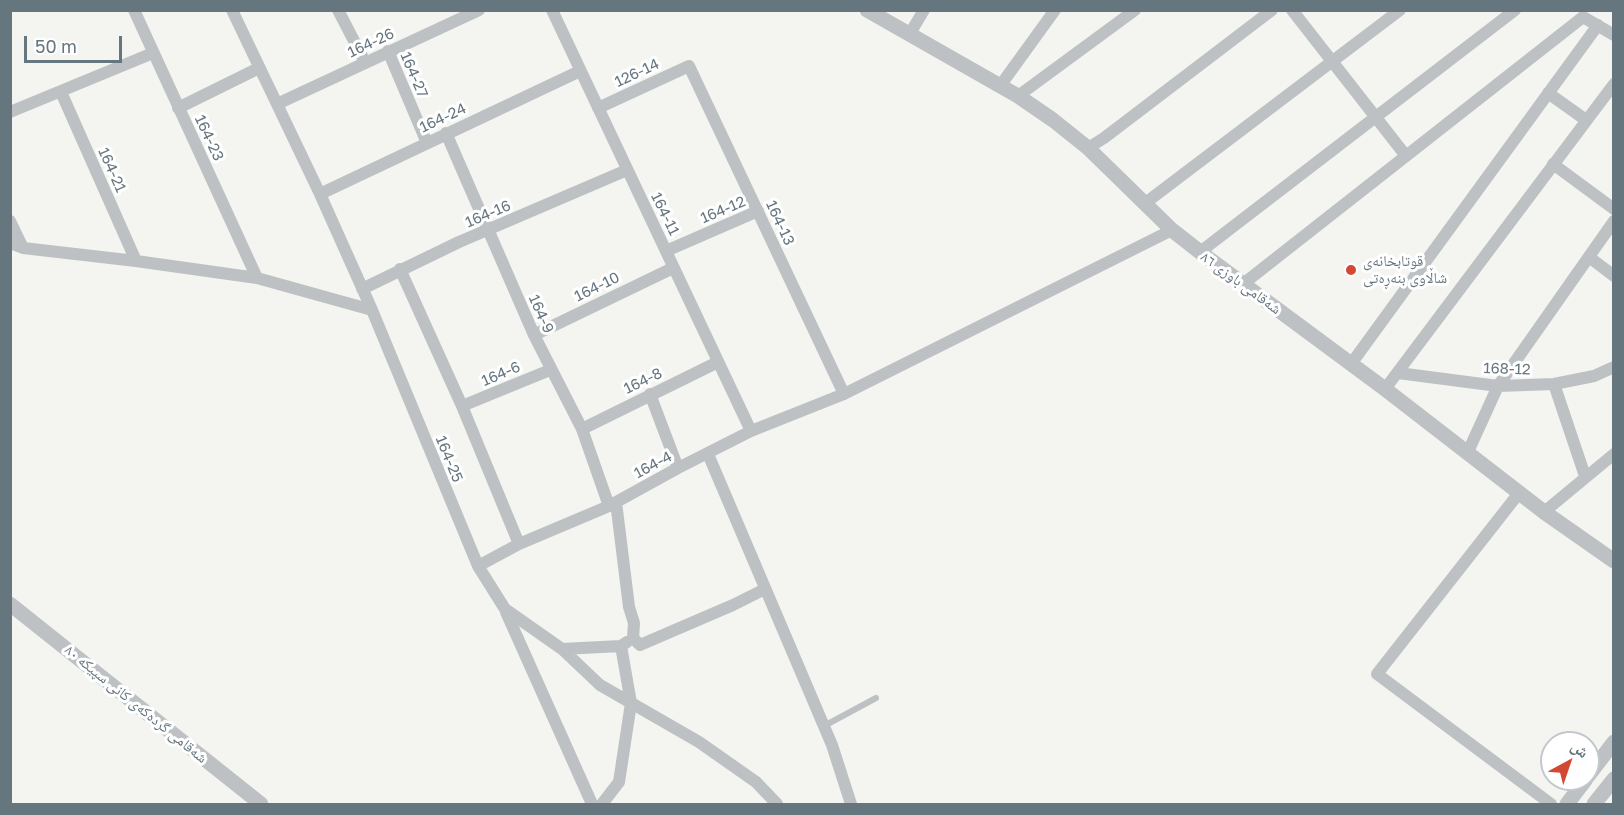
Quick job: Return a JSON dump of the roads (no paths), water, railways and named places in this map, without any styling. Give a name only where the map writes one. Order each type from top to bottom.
[{"type":"street","name":"164-23","points":[[134,10],[257,278]]},
{"type":"street","points":[[338,10],[365,62]]},
{"type":"street","name":"164-26","points":[[277,104],[479,10]]},
{"type":"street","name":"164-11","points":[[552,10],[751,431]]},
{"type":"street","name":"شەقامی باوزی ٨٦","points":[[867,10],[1018,96],[1053,120],[1088,148],[1172,230],[1385,389],[1544,512],[1614,561]]},
{"type":"street","points":[[909,35],[924,10]]},
{"type":"street","points":[[1000,86],[1055,10]]},
{"type":"street","points":[[1018,96],[1135,10]]},
{"type":"street","points":[[1088,148],[1272,10]]},
{"type":"street","points":[[1292,10],[1406,156]]},
{"type":"street","points":[[1144,204],[1401,10]]},
{"type":"street","points":[[1200,252],[1515,10]]},
{"type":"street","name":"164-25","points":[[236,12],[259,68],[320,194],[372,310],[478,566],[505,609],[562,649],[600,685],[699,742],[756,782],[777,804]]},
{"type":"street","points":[[1243,284],[1583,17],[1614,34]]},
{"type":"street","points":[[1351,364],[1598,25]]},
{"type":"street","name":"164-27","points":[[388,51],[427,143]]},
{"type":"street","points":[[10,112],[153,53]]},
{"type":"street","name":"126-14","points":[[598,108],[689,66]]},
{"type":"street","name":"164-13","points":[[689,66],[844,394]]},
{"type":"street","points":[[178,108],[259,68]]},
{"type":"street","name":"164-24","points":[[320,194],[580,71]]},
{"type":"street","points":[[1385,389],[1614,84]]},
{"type":"street","name":"164-21","points":[[61,92],[136,261]]},
{"type":"street","points":[[1548,93],[1586,120]]},
{"type":"street","name":"164-9","points":[[446,134],[550,370],[582,429],[612,504],[629,607],[634,623],[633,638]]},
{"type":"street","points":[[1553,164],[1614,209]]},
{"type":"street","name":"164-16","points":[[362,289],[400,269],[627,170]]},
{"type":"street","name":"164-12","points":[[666,251],[758,212]]},
{"type":"street","points":[[10,220],[23,248]]},
{"type":"street","points":[[1467,454],[1498,386],[1614,221]]},
{"type":"street","name":"164-4","points":[[478,566],[519,544],[612,504],[751,431],[844,394],[1172,230]]},
{"type":"street","points":[[10,243],[23,248],[257,278],[372,310]]},
{"type":"street","points":[[1589,257],[1614,276]]},
{"type":"street","name":"164-10","points":[[534,335],[673,268]]},
{"type":"street","points":[[400,269],[462,406],[519,544]]},
{"type":"street","name":"164-8","points":[[582,429],[718,362]]},
{"type":"street","name":"168-12","points":[[1398,373],[1498,386],[1554,384],[1594,376],[1614,367]]},
{"type":"street","name":"164-6","points":[[462,406],[550,370]]},
{"type":"street","points":[[1554,384],[1585,476]]},
{"type":"street","points":[[650,394],[678,468]]},
{"type":"street","points":[[708,454],[839,765],[851,804]]},
{"type":"street","points":[[1544,512],[1614,454]]},
{"type":"street","points":[[1519,493],[1377,674],[1551,804]]},
{"type":"street","points":[[562,649],[621,646],[633,638],[640,645],[765,589]]},
{"type":"street","name":"شەقامی گردەکەی کانی سپیکە ٨٠","points":[[10,604],[261,804]]},
{"type":"street","points":[[505,609],[592,804]]},
{"type":"street","points":[[602,804],[619,782],[631,703],[621,646]]},
{"type":"street","points":[[1600,761],[1614,742]]},
{"type":"street","points":[[1594,804],[1614,779]]},
{"type":"street","points":[[1567,804],[1577,791]]},
{"type":"lane","points":[[823,726],[876,698]]},
{"type":"place","name":"قوتابخانەی شاڵاوی بنەڕەتی","points":[[1351,270]]}]
